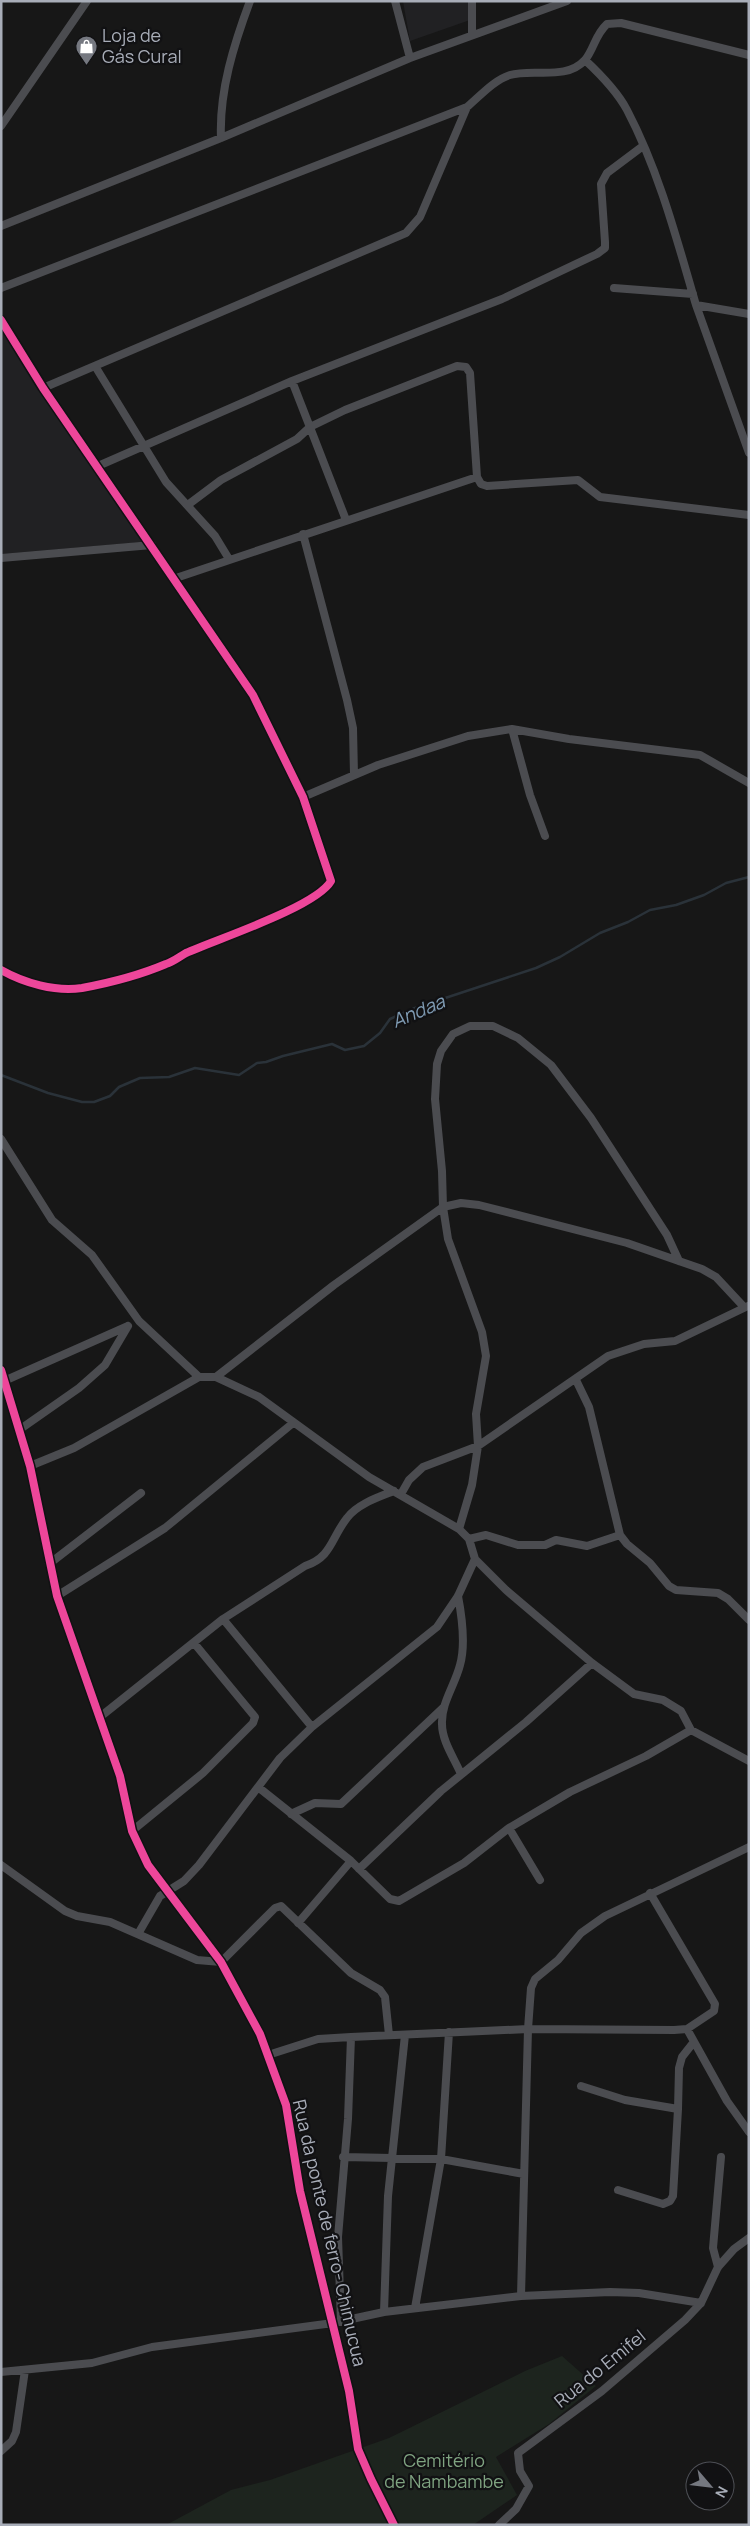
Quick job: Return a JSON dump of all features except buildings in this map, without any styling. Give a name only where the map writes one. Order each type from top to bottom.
[{"type":"street","points":[[1,126],[87,1]]},
{"type":"street","points":[[221,138],[220,118],[234,44],[250,1]]},
{"type":"street","points":[[395,1],[410,58]]},
{"type":"street","points":[[472,1],[472,35]]},
{"type":"street","points":[[1,226],[221,138],[410,58],[548,4],[567,1]]},
{"type":"street","points":[[1,288],[467,107],[496,82],[511,75],[545,74],[569,69],[585,60],[598,32],[607,24],[621,23],[749,55]]},
{"type":"street","points":[[585,60],[600,74],[626,108],[642,146],[673,226],[696,305],[749,453]]},
{"type":"street","points":[[43,388],[406,233],[420,217],[429,199],[467,107]]},
{"type":"street","points":[[98,466],[292,381],[473,311],[598,254],[605,248],[606,242],[601,184],[607,173],[642,146]]},
{"type":"street","points":[[614,288],[693,294]]},
{"type":"street","points":[[696,305],[749,314]]},
{"type":"street","points":[[1,320],[43,388],[253,694],[303,797],[331,881],[326,889],[244,930],[185,954],[168,964],[134,975],[80,988],[53,988],[17,979],[1,970]]},
{"type":"street","points":[[95,366],[166,482],[189,504],[216,536],[228,559]]},
{"type":"street","points":[[189,504],[221,480],[297,439],[310,427],[457,366],[466,367],[470,373],[477,477],[481,484],[488,486],[578,480],[600,497],[749,515]]},
{"type":"street","points":[[292,381],[346,520]]},
{"type":"street","points":[[173,579],[477,477]]},
{"type":"street","points":[[303,534],[353,728],[354,775]]},
{"type":"street","points":[[1,558],[152,545]]},
{"type":"street","points":[[512,729],[530,795],[545,836]]},
{"type":"street","points":[[303,797],[378,764],[468,736],[512,729],[568,739],[700,755],[749,783]]},
{"type":"street","points":[[459,1529],[472,1484],[478,1446],[476,1414],[486,1356],[482,1332],[448,1239],[443,1206],[442,1170],[435,1099],[437,1064],[441,1051],[453,1034],[470,1026],[493,1026],[518,1038],[551,1065],[591,1118],[662,1227],[679,1261]]},
{"type":"street","points":[[1,1139],[52,1220],[92,1254],[138,1321],[199,1377]]},
{"type":"street","points":[[100,1717],[223,1619],[304,1566],[318,1562],[328,1551],[347,1517],[365,1504],[398,1492],[423,1467],[478,1446],[576,1380],[608,1356],[644,1344],[675,1342],[746,1306],[716,1277],[679,1261],[627,1243],[479,1204],[461,1203],[443,1206],[334,1285],[216,1377]]},
{"type":"street","points":[[4,1381],[138,1321]]},
{"type":"street","points":[[19,1430],[79,1388],[105,1365],[128,1326]]},
{"type":"street","name":"Rua da ponte de ferro- Chimucua","points":[[1,1370],[30,1466],[57,1596],[120,1776],[132,1831],[148,1865],[221,1962],[260,2034],[286,2105],[300,2191],[337,2322],[358,2449],[394,2525]]},
{"type":"street","points":[[30,1466],[74,1448],[199,1377],[216,1377],[259,1398],[369,1477],[398,1492],[459,1529],[470,1539],[475,1559],[506,1590],[592,1663],[634,1694],[663,1700],[681,1711],[691,1730],[749,1761]]},
{"type":"street","points":[[576,1380],[589,1407],[620,1534],[627,1544],[650,1563],[669,1586],[676,1590],[718,1594],[728,1599],[749,1620]]},
{"type":"street","points":[[57,1596],[165,1528],[293,1423]]},
{"type":"street","points":[[49,1564],[141,1494]]},
{"type":"street","points":[[470,1539],[486,1535],[518,1545],[544,1545],[556,1540],[587,1546],[620,1534]]},
{"type":"street","points":[[138,1934],[160,1896],[184,1881],[199,1865],[280,1758],[312,1727],[437,1627],[458,1596],[475,1559]]},
{"type":"street","points":[[458,1596],[462,1614],[461,1664],[444,1707],[442,1724],[445,1741],[461,1774]]},
{"type":"street","points":[[223,1619],[312,1727]]},
{"type":"street","points":[[132,1831],[203,1773],[253,1723],[255,1717],[194,1643]]},
{"type":"street","points":[[359,1869],[461,1774],[526,1722],[592,1663]]},
{"type":"street","points":[[291,1814],[315,1803],[341,1804],[444,1707]]},
{"type":"street","points":[[258,1787],[351,1861],[390,1899],[399,1901],[405,1900],[464,1864],[509,1828],[570,1792],[646,1756],[691,1730]]},
{"type":"street","points":[[509,1828],[540,1880]]},
{"type":"street","points":[[521,2296],[528,2029],[531,1988],[535,1979],[558,1960],[581,1933],[606,1916],[650,1893],[749,1847]]},
{"type":"street","points":[[298,1923],[351,1861]]},
{"type":"street","points":[[1,1865],[18,1875],[65,1911],[77,1916],[110,1922],[197,1960],[221,1962],[278,1905],[351,1973],[380,1990],[385,1997],[389,2034]]},
{"type":"street","points":[[268,2055],[318,2039],[389,2034],[405,2035],[528,2029],[688,2029],[714,2011],[715,2004],[650,1893]]},
{"type":"street","points":[[688,2029],[693,2043],[727,2101],[749,2132]]},
{"type":"street","points":[[416,2308],[441,2159],[449,2032]]},
{"type":"street","points":[[384,2312],[392,2158],[405,2035]]},
{"type":"street","points":[[337,2322],[338,2238],[348,2111],[351,2037]]},
{"type":"street","points":[[618,2190],[663,2204],[670,2201],[674,2190],[678,2068],[682,2057],[693,2043]]},
{"type":"street","points":[[581,2086],[625,2100],[678,2109]]},
{"type":"street","points":[[718,2267],[713,2248],[721,2156]]},
{"type":"street","points":[[343,2157],[441,2159],[524,2174]]},
{"type":"street","name":"Rua do Emifel","points":[[499,2525],[516,2509],[529,2486],[520,2471],[518,2452],[602,2391],[686,2320],[701,2302],[718,2267],[734,2249],[749,2238]]},
{"type":"street","points":[[1,2372],[92,2363],[152,2347],[337,2322],[384,2312],[521,2296],[610,2292],[639,2293],[701,2302]]},
{"type":"street","points":[[1,2451],[12,2441],[16,2432],[26,2370]]},
{"type":"shaded area","points":[[403,1],[470,1],[470,20],[410,41]]},
{"type":"shaded area","points":[[1,328],[35,381],[143,542],[1,554]]},
{"type":"green space","name":"Cemitério de Nambambe","points":[[562,2356],[596,2386],[549,2424],[496,2457],[517,2495],[473,2525],[166,2525],[231,2490],[270,2480],[389,2438],[525,2371]]},
{"type":"waterway","name":"Andaa","points":[[1,1075],[48,1093],[82,1102],[94,1102],[110,1096],[119,1087],[140,1078],[169,1077],[195,1068],[239,1075],[257,1063],[332,1044],[345,1050],[364,1046],[380,1033],[390,1019],[415,1008],[536,968],[560,957],[600,933],[628,922],[650,910],[676,905],[704,895],[726,883],[749,877]]},
{"type":"cycle path","points":[[1,320],[43,388],[253,695],[303,797],[331,881],[322,891],[287,912],[186,953],[169,963],[146,972],[103,984],[61,989],[20,979],[1,970]]},
{"type":"cycle path","points":[[1,1370],[30,1466],[57,1596],[120,1776],[132,1831],[148,1865],[221,1962],[260,2034],[286,2105],[300,2191],[349,2391],[358,2449],[394,2525]]},
{"type":"place","name":"Loja de Gás Cural","points":[[86,65]]}]
